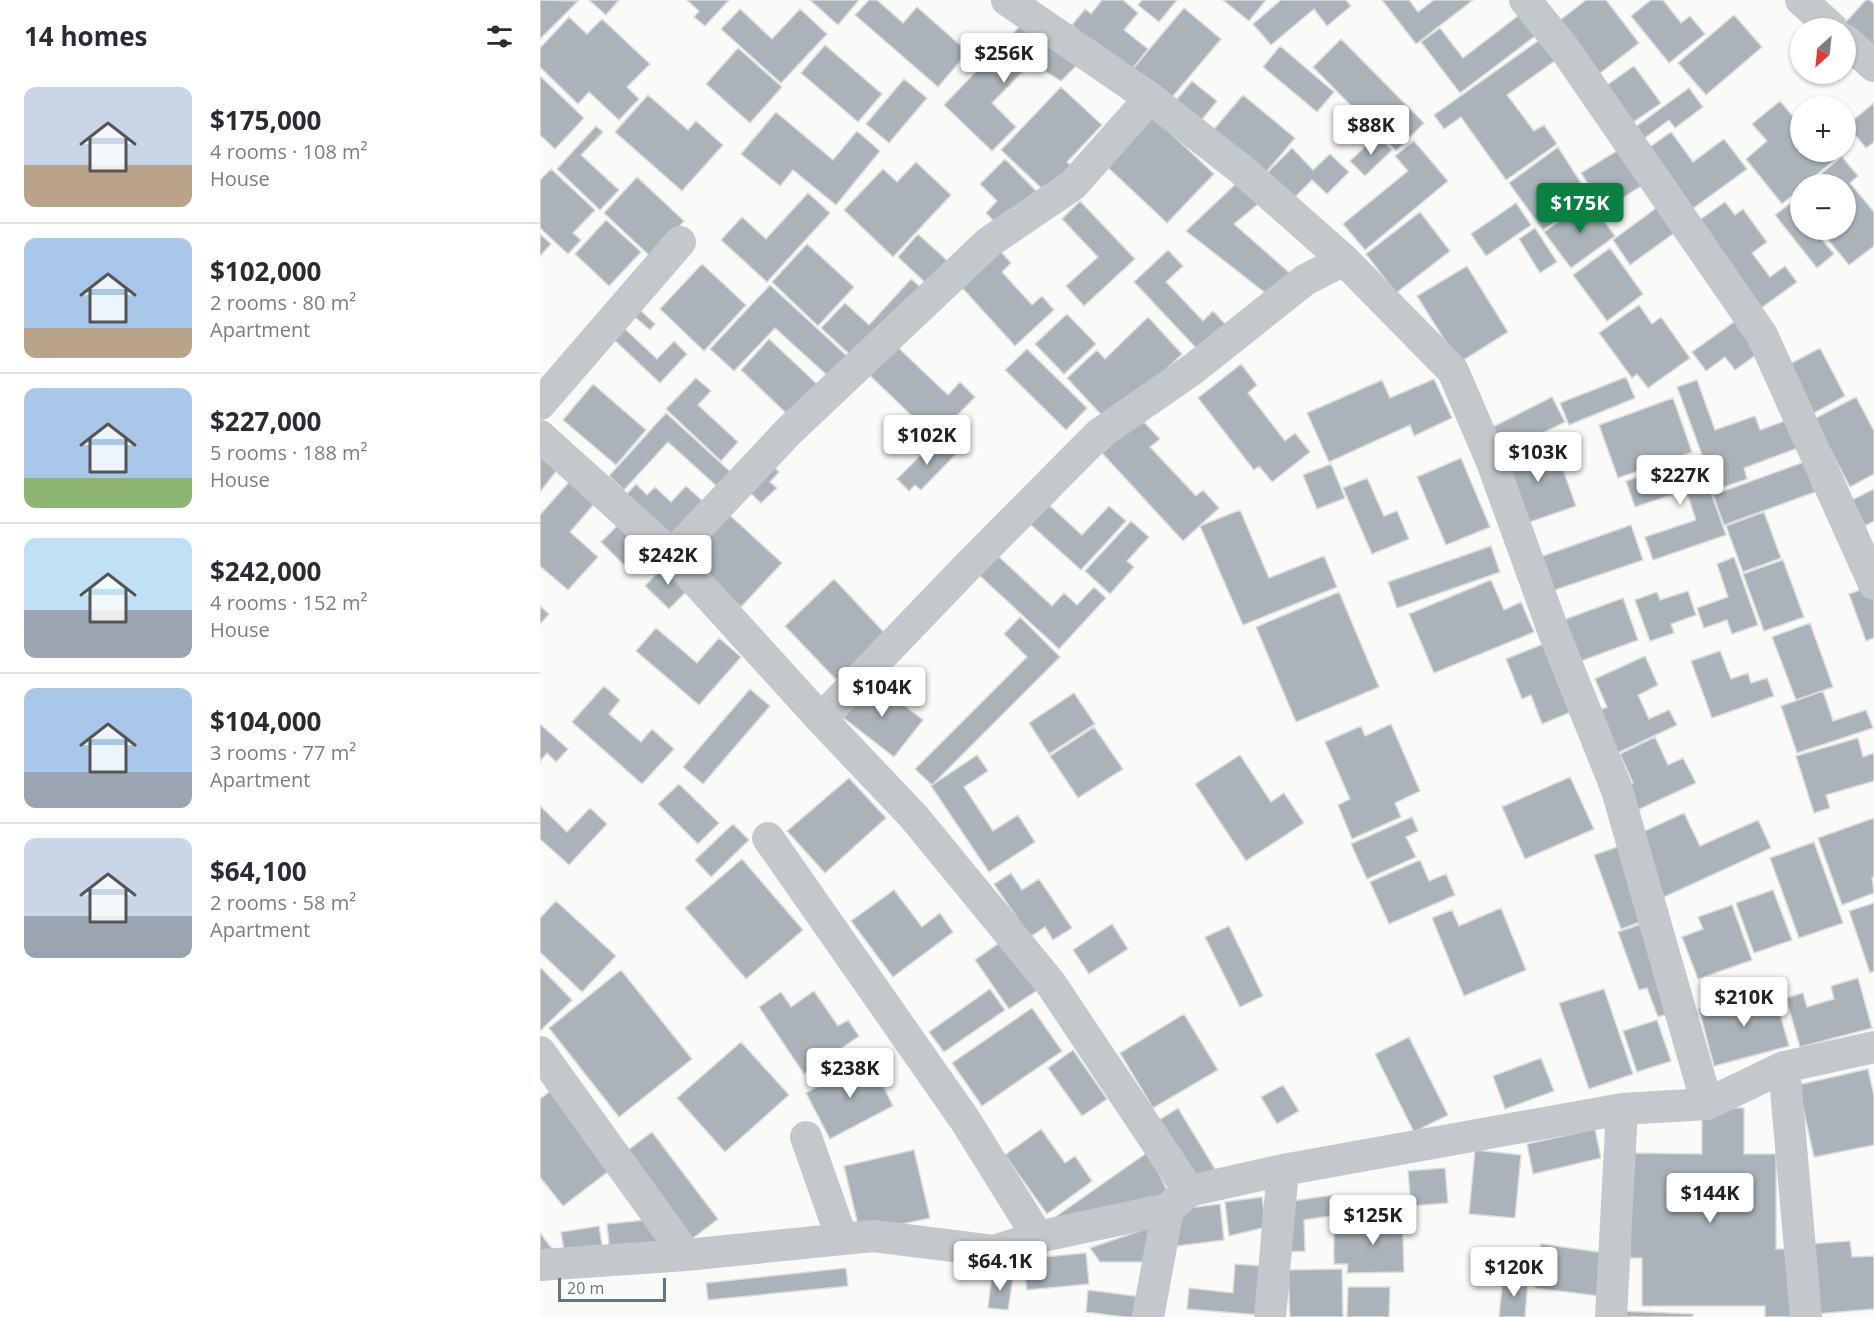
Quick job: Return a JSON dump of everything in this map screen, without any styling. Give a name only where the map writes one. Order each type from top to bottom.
[{"type":"street","points":[[1007,0],[1150,98],[1242,170],[1344,260],[1453,371],[1492,462],[1553,630],[1617,790],[1707,1104]]},
{"type":"street","points":[[1525,0],[1564,48],[1762,335],[1874,584]]},
{"type":"street","points":[[1801,0],[1821,18]]},
{"type":"street","points":[[1856,50],[1874,66]]},
{"type":"street","points":[[672,555],[789,431],[989,242],[1073,185],[1150,98]]},
{"type":"street","points":[[540,404],[680,242]]},
{"type":"street","points":[[821,719],[1098,435],[1193,369],[1305,280],[1344,260]]},
{"type":"street","points":[[540,436],[672,555],[821,719],[914,817],[1051,984],[1179,1200],[1148,1317]]},
{"type":"street","points":[[768,838],[965,1120],[1038,1237]]},
{"type":"street","points":[[540,1265],[686,1255],[873,1236],[994,1251],[1283,1170],[1622,1109],[1707,1104],[1784,1067],[1874,1047]]},
{"type":"street","points":[[540,1052],[686,1255]]},
{"type":"street","points":[[1784,1067],[1806,1317]]},
{"type":"street","points":[[1611,1317],[1622,1109]]},
{"type":"street","points":[[806,1137],[842,1239]]},
{"type":"street","points":[[1270,1317],[1283,1170]]},
{"type":"building","points":[[540,0],[578,1],[540,39]]},
{"type":"building","points":[[589,0],[619,0],[606,15]]},
{"type":"building","points":[[687,0],[729,0],[705,26],[694,17],[699,11]]},
{"type":"building","points":[[810,0],[859,0],[838,25]]},
{"type":"building","points":[[869,0],[877,0],[903,23],[917,7],[968,52],[938,87],[855,15]]},
{"type":"building","points":[[1102,0],[1123,0],[1138,13],[1124,30],[1148,49],[1129,73],[1072,25],[1085,9],[1091,14]]},
{"type":"building","points":[[1142,0],[1177,0],[1159,22],[1138,5]]},
{"type":"building","points":[[1223,0],[1266,0],[1249,21]]},
{"type":"building","points":[[1281,0],[1346,0],[1351,6],[1327,26],[1314,9],[1271,45],[1253,24]]},
{"type":"building","points":[[1382,0],[1409,0],[1418,12],[1434,0],[1473,0],[1416,44]]},
{"type":"building","points":[[1586,0],[1606,0],[1639,43],[1595,77],[1554,25]]},
{"type":"building","points":[[1651,0],[1663,0],[1681,23],[1690,16],[1705,34],[1669,63],[1631,16]]},
{"type":"building","points":[[1866,0],[1874,4],[1874,48],[1856,37],[1856,18],[1849,18]]},
{"type":"building","points":[[1184,8],[1221,39],[1168,102],[1131,71]]},
{"type":"building","points":[[740,9],[772,39],[800,9],[827,34],[781,83],[721,29]]},
{"type":"building","points":[[1523,12],[1539,33],[1460,93],[1421,42],[1440,28],[1463,58]]},
{"type":"building","points":[[1734,15],[1762,47],[1706,95],[1678,63]]},
{"type":"building","points":[[569,17],[587,34],[602,19],[650,64],[627,87],[639,99],[619,120],[589,92],[578,104],[540,67],[540,48]]},
{"type":"building","points":[[1022,24],[1077,65],[1061,81],[1031,63],[992,103],[1016,127],[992,151],[944,105]]},
{"type":"building","points":[[1545,36],[1560,57],[1507,95],[1534,131],[1544,125],[1557,144],[1506,180],[1461,117],[1444,129],[1434,115]]},
{"type":"building","points":[[1341,39],[1424,123],[1396,151],[1313,67]]},
{"type":"building","points":[[825,45],[882,94],[858,122],[801,73]]},
{"type":"building","points":[[1280,46],[1334,92],[1317,112],[1263,67]]},
{"type":"building","points":[[738,48],[782,87],[750,123],[706,84]]},
{"type":"building","points":[[1634,66],[1661,103],[1629,125],[1603,88]]},
{"type":"building","points":[[540,76],[584,118],[555,149],[540,135]]},
{"type":"building","points":[[904,79],[927,98],[889,143],[866,124]]},
{"type":"building","points":[[1192,81],[1217,101],[1199,123],[1174,103]]},
{"type":"building","points":[[1061,87],[1102,125],[1067,162],[1077,171],[1052,198],[1001,150]]},
{"type":"building","points":[[1689,88],[1703,107],[1675,128],[1669,120],[1638,143],[1630,131]]},
{"type":"building","points":[[648,95],[688,130],[696,121],[723,145],[682,191],[615,132]]},
{"type":"building","points":[[1243,95],[1295,138],[1262,177],[1210,134]]},
{"type":"building","points":[[1780,101],[1790,113],[1790,162],[1832,162],[1817,174],[1790,174],[1790,197],[1782,204],[1746,159],[1767,141],[1752,124]]},
{"type":"building","points":[[1874,103],[1874,142],[1866,148],[1856,136],[1856,118]]},
{"type":"building","points":[[1146,110],[1214,174],[1167,223],[1100,160]]},
{"type":"building","points":[[776,112],[833,160],[857,131],[880,151],[836,205],[793,170],[780,186],[741,154]]},
{"type":"building","points":[[596,126],[603,132],[581,155],[619,190],[600,210],[557,169]]},
{"type":"building","points":[[1671,132],[1693,162],[1724,139],[1747,169],[1688,212],[1643,152]]},
{"type":"building","points":[[1377,135],[1392,150],[1365,176],[1350,161]]},
{"type":"building","points":[[1414,141],[1448,181],[1365,250],[1343,224],[1408,171],[1395,156]]},
{"type":"building","points":[[1558,147],[1590,197],[1543,230],[1509,183]]},
{"type":"building","points":[[1623,147],[1646,183],[1605,209],[1581,173]]},
{"type":"building","points":[[1292,148],[1313,170],[1330,154],[1349,172],[1327,194],[1312,180],[1293,199],[1266,174]]},
{"type":"building","points":[[1005,159],[1039,194],[1003,230],[986,213],[997,201],[980,184]]},
{"type":"building","points":[[916,162],[951,195],[893,257],[844,210],[883,169],[897,182]]},
{"type":"building","points":[[1836,162],[1846,162],[1858,176],[1856,178],[1856,174],[1821,174]]},
{"type":"building","points":[[551,169],[595,210],[573,233],[581,240],[568,254],[540,228],[540,180]]},
{"type":"building","points":[[637,177],[684,221],[651,257],[604,213]]},
{"type":"building","points":[[1241,179],[1264,199],[1234,224],[1292,275],[1268,295],[1186,231]]},
{"type":"building","points":[[1856,190],[1874,212],[1874,246],[1849,265],[1828,240],[1856,240]]},
{"type":"building","points":[[808,193],[830,213],[767,282],[721,240],[742,217],[766,239]]},
{"type":"building","points":[[1589,200],[1615,236],[1571,268],[1544,232]]},
{"type":"building","points":[[1080,201],[1135,259],[1084,306],[1066,286],[1098,257],[1062,219]]},
{"type":"building","points":[[1725,202],[1735,215],[1743,209],[1767,242],[1752,253],[1770,277],[1785,266],[1797,282],[1757,311],[1694,224]]},
{"type":"building","points":[[1516,203],[1531,225],[1486,256],[1471,234]]},
{"type":"building","points":[[1790,204],[1790,234],[1775,215]]},
{"type":"building","points":[[1659,206],[1677,231],[1630,265],[1613,240]]},
{"type":"building","points":[[1420,212],[1450,251],[1396,293],[1366,254]]},
{"type":"building","points":[[606,220],[641,252],[609,286],[575,254]]},
{"type":"building","points":[[1535,228],[1557,262],[1540,273],[1519,239]]},
{"type":"building","points":[[540,234],[551,244],[540,256]]},
{"type":"building","points":[[918,234],[952,265],[931,288],[898,257]]},
{"type":"building","points":[[1795,240],[1822,240],[1834,254],[1817,268]]},
{"type":"building","points":[[807,244],[854,287],[818,326],[772,282]]},
{"type":"building","points":[[995,245],[1011,263],[1002,272],[1032,305],[1042,296],[1054,310],[1015,346],[956,281]]},
{"type":"building","points":[[1610,248],[1643,294],[1607,321],[1573,275]]},
{"type":"building","points":[[1168,250],[1183,266],[1166,282],[1203,321],[1213,311],[1225,324],[1198,350],[1134,282]]},
{"type":"building","points":[[702,264],[746,305],[704,351],[660,309]]},
{"type":"building","points":[[1467,266],[1508,332],[1459,363],[1417,296]]},
{"type":"building","points":[[911,279],[926,292],[859,363],[821,328],[845,303],[869,325]]},
{"type":"building","points":[[770,285],[848,357],[829,377],[775,328],[734,371],[710,349]]},
{"type":"building","points":[[1639,305],[1652,324],[1661,317],[1690,358],[1648,388],[1637,374],[1632,378],[1599,333]]},
{"type":"building","points":[[636,306],[655,324],[650,330],[635,317],[625,329],[657,359],[674,341],[687,354],[660,383],[609,335]]},
{"type":"building","points":[[1067,314],[1096,344],[1064,374],[1035,344]]},
{"type":"building","points":[[1148,317],[1182,354],[1109,423],[1067,378],[1097,350],[1105,359]]},
{"type":"building","points":[[1741,317],[1764,349],[1735,370],[1725,357],[1706,371],[1692,352]]},
{"type":"building","points":[[769,339],[818,385],[789,416],[741,370]]},
{"type":"building","points":[[889,339],[948,395],[960,382],[975,397],[935,438],[862,368]]},
{"type":"building","points":[[1820,348],[1845,396],[1814,413],[1788,365]]},
{"type":"building","points":[[1027,349],[1087,408],[1066,430],[1005,370]]},
{"type":"building","points":[[1241,364],[1257,385],[1248,393],[1285,441],[1295,433],[1310,452],[1272,482],[1259,466],[1254,470],[1198,398]]},
{"type":"building","points":[[1626,377],[1635,398],[1569,425],[1560,403]]},
{"type":"building","points":[[696,378],[711,391],[698,405],[738,442],[721,461],[666,409]]},
{"type":"building","points":[[1434,379],[1452,418],[1414,436],[1410,425],[1329,462],[1307,413],[1382,380],[1390,398]]},
{"type":"building","points":[[1697,380],[1715,430],[1755,416],[1760,430],[1793,418],[1803,446],[1744,468],[1747,479],[1715,490],[1677,387]]},
{"type":"building","points":[[593,384],[646,430],[616,465],[563,420]]},
{"type":"building","points":[[1552,397],[1565,422],[1500,454],[1487,430]]},
{"type":"building","points":[[1856,397],[1874,431],[1874,474],[1850,487],[1814,419]]},
{"type":"building","points":[[1673,398],[1692,452],[1618,478],[1599,425]]},
{"type":"building","points":[[666,413],[736,477],[722,491],[668,442],[624,490],[609,476]]},
{"type":"building","points":[[1140,418],[1160,439],[1150,447],[1196,496],[1203,490],[1219,508],[1183,541],[1102,453]]},
{"type":"building","points":[[939,437],[956,454],[921,490],[915,485],[909,491],[897,479]]},
{"type":"building","points":[[1553,442],[1576,506],[1524,524],[1501,460]]},
{"type":"building","points":[[1698,456],[1726,535],[1653,560],[1645,537],[1696,520],[1686,490],[1635,507],[1626,481]]},
{"type":"building","points":[[540,457],[557,470],[540,492]]},
{"type":"building","points":[[1461,458],[1490,527],[1446,545],[1417,477]]},
{"type":"building","points":[[768,461],[779,472],[770,482],[777,488],[761,503],[743,486]]},
{"type":"building","points":[[1804,462],[1815,492],[1724,525],[1713,495]]},
{"type":"building","points":[[1331,464],[1345,498],[1317,509],[1303,475]]},
{"type":"building","points":[[1367,478],[1384,516],[1397,511],[1409,539],[1372,554],[1343,488]]},
{"type":"building","points":[[570,481],[595,503],[570,532],[598,557],[568,590],[540,566],[540,515]]},
{"type":"building","points":[[636,484],[647,495],[655,487],[671,502],[686,486],[705,503],[673,538],[626,495]]},
{"type":"building","points":[[1874,489],[1874,521],[1865,526],[1852,500]]},
{"type":"building","points":[[1039,496],[1082,535],[1109,506],[1126,521],[1081,570],[1020,515]]},
{"type":"building","points":[[723,509],[782,563],[741,607],[682,553]]},
{"type":"building","points":[[1240,510],[1269,578],[1324,556],[1337,587],[1243,625],[1200,526]]},
{"type":"building","points":[[1764,512],[1781,558],[1743,572],[1726,526]]},
{"type":"building","points":[[1131,521],[1149,537],[1127,561],[1134,567],[1110,594],[1085,571]]},
{"type":"building","points":[[618,525],[650,555],[632,573],[601,542]]},
{"type":"building","points":[[1631,525],[1643,560],[1549,592],[1537,558]]},
{"type":"building","points":[[1491,546],[1500,572],[1397,608],[1388,582]]},
{"type":"building","points":[[997,555],[1052,606],[1064,593],[1077,605],[1094,587],[1106,598],[1059,649],[979,575]]},
{"type":"building","points":[[1734,557],[1758,625],[1732,634],[1727,620],[1704,628],[1697,608],[1728,597],[1717,564]]},
{"type":"building","points":[[1783,560],[1804,617],[1764,631],[1743,574]]},
{"type":"building","points":[[668,562],[692,586],[669,609],[645,586]]},
{"type":"building","points":[[834,579],[893,642],[844,688],[785,626]]},
{"type":"building","points":[[1491,580],[1504,610],[1521,602],[1534,632],[1434,673],[1409,614]]},
{"type":"building","points":[[1874,585],[1874,638],[1866,641],[1849,594]]},
{"type":"building","points":[[1688,591],[1696,615],[1671,624],[1674,633],[1650,641],[1635,600],[1657,592],[1660,600]]},
{"type":"building","points":[[1339,592],[1379,687],[1296,722],[1256,627]]},
{"type":"building","points":[[1623,598],[1638,640],[1573,664],[1558,622]]},
{"type":"building","points":[[540,606],[549,614],[540,624]]},
{"type":"building","points":[[1020,617],[1060,657],[932,785],[915,769],[1027,657],[1004,634]]},
{"type":"building","points":[[1810,623],[1833,687],[1796,700],[1772,637]]},
{"type":"building","points":[[656,628],[697,663],[719,638],[741,657],[699,705],[636,651]]},
{"type":"building","points":[[1543,644],[1571,712],[1542,724],[1531,695],[1522,699],[1506,659]]},
{"type":"building","points":[[1720,651],[1731,679],[1748,673],[1751,683],[1767,678],[1774,696],[1712,718],[1691,661]]},
{"type":"building","points":[[1645,656],[1658,685],[1638,695],[1649,719],[1669,710],[1677,725],[1611,756],[1591,714],[1607,707],[1595,679]]},
{"type":"building","points":[[869,678],[923,720],[894,757],[840,715]]},
{"type":"building","points":[[604,686],[620,700],[609,714],[641,742],[652,729],[674,749],[642,784],[572,722]]},
{"type":"building","points":[[750,689],[770,706],[703,784],[683,767]]},
{"type":"building","points":[[1823,691],[1833,721],[1866,710],[1873,728],[1797,753],[1781,706]]},
{"type":"building","points":[[1074,693],[1095,724],[1049,754],[1029,723]]},
{"type":"building","points":[[540,724],[568,749],[556,762],[547,753],[540,761]]},
{"type":"building","points":[[1391,724],[1420,791],[1395,803],[1401,817],[1352,839],[1338,805],[1350,799],[1325,742],[1361,726],[1365,736]]},
{"type":"building","points":[[1094,727],[1123,769],[1078,798],[1050,756]]},
{"type":"building","points":[[1655,737],[1668,765],[1683,758],[1696,783],[1631,813],[1621,790],[1633,783],[1620,754]]},
{"type":"building","points":[[1858,738],[1863,757],[1874,753],[1874,781],[1826,795],[1830,808],[1814,813],[1796,756]]},
{"type":"building","points":[[977,755],[988,771],[964,787],[993,831],[1018,815],[1035,842],[989,872],[931,786]]},
{"type":"building","points":[[1240,755],[1271,802],[1284,793],[1304,823],[1246,861],[1195,784]]},
{"type":"building","points":[[1570,777],[1594,829],[1525,859],[1502,807]]},
{"type":"building","points":[[849,778],[886,818],[825,873],[787,831]]},
{"type":"building","points":[[679,784],[719,823],[698,844],[658,804]]},
{"type":"building","points":[[540,806],[567,832],[590,808],[607,824],[569,865],[540,839]]},
{"type":"building","points":[[1684,813],[1700,846],[1758,820],[1771,848],[1664,897],[1636,835]]},
{"type":"building","points":[[1412,817],[1418,831],[1406,837],[1416,857],[1367,879],[1351,844]]},
{"type":"building","points":[[1874,818],[1874,877],[1872,877],[1874,893],[1842,905],[1818,838]]},
{"type":"building","points":[[733,824],[749,840],[711,877],[695,860]]},
{"type":"building","points":[[1814,842],[1843,923],[1799,938],[1770,858]]},
{"type":"building","points":[[1620,846],[1646,920],[1621,929],[1594,855]]},
{"type":"building","points":[[742,859],[803,930],[746,979],[685,908]]},
{"type":"building","points":[[1420,860],[1429,881],[1446,874],[1455,895],[1389,924],[1370,882]]},
{"type":"building","points":[[1011,873],[1022,890],[1039,879],[1072,928],[1053,940],[1045,927],[1030,937],[994,884]]},
{"type":"building","points":[[894,890],[922,927],[940,913],[953,932],[893,977],[851,921]]},
{"type":"building","points":[[1773,890],[1792,940],[1754,953],[1736,903]]},
{"type":"building","points":[[556,901],[616,956],[582,992],[540,952],[540,918]]},
{"type":"building","points":[[1874,903],[1874,971],[1870,973],[1849,911]]},
{"type":"building","points":[[1732,905],[1752,960],[1698,979],[1682,937],[1703,929],[1698,917]]},
{"type":"building","points":[[1501,908],[1526,970],[1464,996],[1432,918],[1452,910],[1459,926]]},
{"type":"building","points":[[1647,922],[1679,1010],[1658,1017],[1647,988],[1639,990],[1618,932]]},
{"type":"building","points":[[1112,924],[1128,949],[1089,974],[1073,950]]},
{"type":"building","points":[[1229,926],[1263,996],[1240,1007],[1205,937]]},
{"type":"building","points":[[1005,939],[1039,989],[1009,1009],[975,960]]},
{"type":"building","points":[[540,969],[572,1000],[540,1031]]},
{"type":"building","points":[[621,970],[692,1059],[619,1117],[549,1028]]},
{"type":"building","points":[[1858,978],[1872,1028],[1800,1047],[1786,998],[1803,993],[1807,1007],[1834,999],[1831,986]]},
{"type":"building","points":[[990,989],[1005,1010],[944,1052],[929,1032]]},
{"type":"building","points":[[1604,989],[1633,1074],[1589,1089],[1559,1003]]},
{"type":"building","points":[[1773,989],[1789,1046],[1714,1066],[1699,1009]]},
{"type":"building","points":[[814,991],[838,1026],[848,1020],[859,1036],[804,1074],[759,1007],[781,992],[791,1007]]},
{"type":"building","points":[[1032,1008],[1062,1051],[982,1106],[952,1063]]},
{"type":"building","points":[[1184,1014],[1218,1070],[1153,1108],[1120,1053]]},
{"type":"building","points":[[1657,1020],[1671,1061],[1637,1072],[1623,1031]]},
{"type":"building","points":[[1409,1037],[1448,1115],[1414,1132],[1375,1054]]},
{"type":"building","points":[[741,1042],[789,1095],[725,1152],[677,1098]]},
{"type":"building","points":[[1073,1050],[1107,1099],[1082,1116],[1048,1068]]},
{"type":"building","points":[[1541,1058],[1554,1091],[1505,1109],[1493,1076]]},
{"type":"building","points":[[869,1059],[893,1106],[830,1139],[806,1093]]},
{"type":"building","points":[[1868,1069],[1874,1096],[1874,1145],[1814,1157],[1798,1085]]},
{"type":"building","points":[[1283,1085],[1299,1111],[1277,1124],[1261,1097]]},
{"type":"building","points":[[553,1089],[614,1167],[563,1206],[540,1177],[540,1099]]},
{"type":"building","points":[[1178,1108],[1215,1169],[1193,1182],[1156,1122]]},
{"type":"building","points":[[1702,1108],[1744,1108],[1744,1154],[1776,1154],[1776,1249],[1793,1249],[1793,1317],[1765,1317],[1765,1306],[1642,1306],[1642,1258],[1630,1258],[1631,1153],[1702,1154]]},
{"type":"building","points":[[1041,1129],[1065,1163],[1075,1156],[1092,1181],[1047,1214],[1005,1155]]},
{"type":"building","points":[[1595,1129],[1601,1158],[1533,1174],[1527,1144]]},
{"type":"building","points":[[652,1132],[718,1219],[689,1241],[623,1154]]},
{"type":"building","points":[[914,1150],[930,1218],[860,1233],[844,1166]]},
{"type":"building","points":[[1475,1150],[1521,1155],[1515,1218],[1469,1214]]},
{"type":"building","points":[[1148,1152],[1169,1194],[1051,1220]]},
{"type":"building","points":[[1445,1168],[1448,1203],[1411,1206],[1408,1171]]},
{"type":"building","points":[[1333,1195],[1336,1215],[1304,1220],[1305,1251],[1287,1252],[1285,1202]]},
{"type":"building","points":[[1262,1197],[1266,1227],[1229,1236],[1225,1202]]},
{"type":"building","points":[[1220,1204],[1224,1240],[1177,1246],[1172,1210]]},
{"type":"building","points":[[1402,1210],[1404,1272],[1347,1273],[1348,1264],[1334,1264],[1334,1232],[1374,1231],[1373,1211]]},
{"type":"building","points":[[656,1219],[659,1248],[610,1253],[607,1224]]},
{"type":"building","points":[[599,1226],[602,1245],[564,1250],[561,1232]]},
{"type":"building","points":[[1154,1226],[1152,1262],[1100,1262],[1090,1248]]},
{"type":"building","points":[[540,1233],[557,1255],[540,1257]]},
{"type":"building","points":[[1850,1241],[1852,1257],[1874,1256],[1874,1309],[1815,1314],[1809,1244]]},
{"type":"building","points":[[1541,1244],[1605,1253],[1599,1296],[1535,1288]]},
{"type":"building","points":[[1086,1253],[1089,1284],[1027,1290],[1023,1259]]},
{"type":"building","points":[[1235,1264],[1263,1266],[1260,1315],[1187,1309],[1189,1288],[1233,1293]]},
{"type":"building","points":[[846,1268],[848,1286],[708,1300],[706,1283]]},
{"type":"building","points":[[1342,1269],[1343,1317],[1290,1317],[1288,1270]]},
{"type":"building","points":[[992,1274],[1013,1277],[1008,1310],[988,1308]]},
{"type":"building","points":[[1503,1278],[1528,1280],[1525,1317],[1499,1317]]},
{"type":"building","points":[[1348,1287],[1390,1287],[1389,1317],[1347,1317]]},
{"type":"building","points":[[1088,1290],[1142,1297],[1139,1317],[1086,1312]]},
{"type":"building","points":[[1620,1311],[1693,1314],[1693,1317],[1620,1317]]}]
